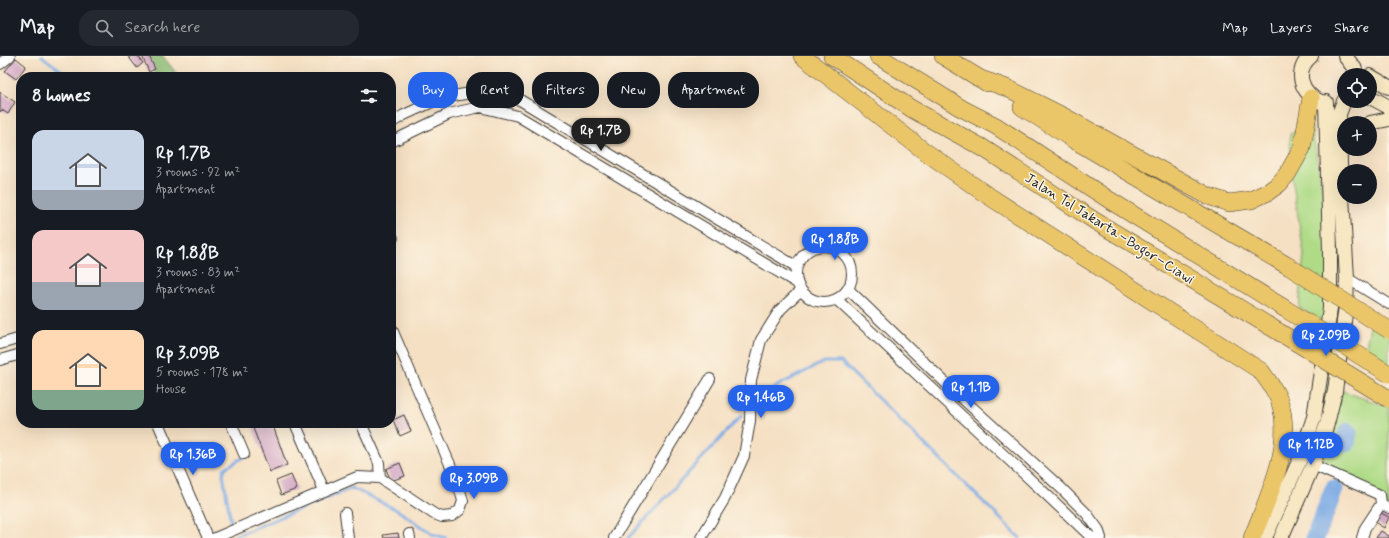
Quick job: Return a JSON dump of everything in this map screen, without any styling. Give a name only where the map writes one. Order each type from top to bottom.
[{"type":"highway","points":[[802,56],[923,150],[984,193],[1261,371],[1279,399],[1284,417],[1283,451],[1273,485],[1252,538]]},
{"type":"highway","name":"Jalan Tol Jakarta–Bogor–Ciawi","points":[[832,56],[912,109],[983,148],[1096,221],[1389,399]]},
{"type":"highway","name":"Jalan Tol Jakarta–Bogor–Ciawi","points":[[878,56],[961,108],[996,126],[1111,201],[1389,374]]},
{"type":"highway","points":[[943,56],[1074,140],[1288,266],[1389,330]]},
{"type":"highway","points":[[978,78],[1007,88],[1061,115],[1208,196],[1229,203],[1256,198],[1279,184],[1288,173],[1302,148],[1319,100]]},
{"type":"main road","points":[[1311,56],[1303,67],[1301,75],[1302,84],[1306,91],[1319,100],[1333,103],[1337,101]]},
{"type":"main road","points":[[1345,56],[1355,68]]},
{"type":"main road","points":[[1377,80],[1389,87]]},
{"type":"main road","points":[[1265,538],[1300,459],[1314,417],[1330,308],[1330,251],[1319,100]]},
{"type":"main road","points":[[1377,101],[1389,107]]},
{"type":"main road","points":[[1340,164],[1339,114],[1341,108]]},
{"type":"main road","points":[[1377,122],[1389,119]]},
{"type":"main road","points":[[1340,164],[1343,156]]},
{"type":"main road","points":[[1281,538],[1318,467],[1335,391],[1346,306],[1347,278],[1342,204]]},
{"type":"street","points":[[0,64],[10,56]]},
{"type":"street","points":[[396,120],[441,98],[477,92],[520,100],[797,267]]},
{"type":"street","points":[[396,140],[449,114],[480,107],[518,116],[559,139],[799,287],[806,296],[813,300],[829,302],[843,295],[848,289],[852,274],[847,258],[835,249],[827,247],[812,249],[805,254],[797,267],[796,275],[799,287]]},
{"type":"street","points":[[559,139],[566,127]]},
{"type":"street","points":[[1347,278],[1389,304]]},
{"type":"street","points":[[700,538],[725,498],[744,456],[750,421],[751,380],[761,340],[780,310],[799,287]]},
{"type":"street","points":[[848,289],[952,389],[1061,488],[1087,514],[1098,529],[1102,538]]},
{"type":"street","points":[[836,299],[1049,496],[1092,538]]},
{"type":"street","points":[[0,344],[16,339]]},
{"type":"street","points":[[215,538],[357,477],[380,478],[434,514],[442,517],[452,516],[460,510],[463,501],[458,483],[396,339]]},
{"type":"street","points":[[0,360],[16,355]]},
{"type":"street","points":[[614,538],[710,379]]},
{"type":"street","points":[[160,428],[208,538]]},
{"type":"street","points":[[233,428],[244,454]]},
{"type":"street","points":[[297,428],[324,490]]},
{"type":"street","points":[[363,428],[378,463],[380,478]]},
{"type":"street","points":[[1318,467],[1383,502],[1365,528],[1362,538]]},
{"type":"street","points":[[345,513],[348,538]]},
{"type":"green space","points":[[163,56],[175,72],[155,72],[145,57]]},
{"type":"green space","points":[[1311,124],[1335,264],[1326,323],[1299,308],[1304,254],[1291,171],[1290,134]]},
{"type":"green space","points":[[1372,319],[1389,330],[1389,375],[1363,359]]},
{"type":"green space","points":[[1319,383],[1389,407],[1389,508],[1380,495],[1300,459]]},
{"type":"building","points":[[128,56],[138,56],[143,63],[137,68]]},
{"type":"building","points":[[142,56],[149,56],[155,69],[149,72]]},
{"type":"building","points":[[16,58],[26,66],[21,72],[16,72],[16,79],[5,71]]},
{"type":"building","points":[[0,92],[15,102],[8,114],[2,110],[0,112]]},
{"type":"building","points":[[404,415],[411,431],[400,436],[396,427],[396,419]]},
{"type":"building","points":[[253,428],[274,428],[287,465],[270,472]]},
{"type":"building","points":[[400,463],[405,476],[391,481],[386,469]]},
{"type":"building","points":[[291,475],[297,489],[281,495],[276,481]]},
{"type":"building","points":[[1381,513],[1389,517],[1384,528],[1376,523]]},
{"type":"building","points":[[1381,531],[1389,536],[1389,538],[1376,538]]},
{"type":"building","points":[[398,533],[399,538],[384,538],[383,535]]},
{"type":"waterway","points":[[42,56],[63,72]]},
{"type":"waterway","points":[[758,400],[779,385],[824,362],[841,362],[1020,538]]},
{"type":"waterway","points":[[628,538],[742,415]]},
{"type":"waterway","points":[[1346,443],[1348,432]]},
{"type":"waterway","points":[[231,523],[223,474],[225,468],[244,457]]},
{"type":"waterway","points":[[235,536],[352,488],[397,510],[433,534],[446,538]]},
{"type":"waterway","points":[[1315,538],[1334,489]]}]
